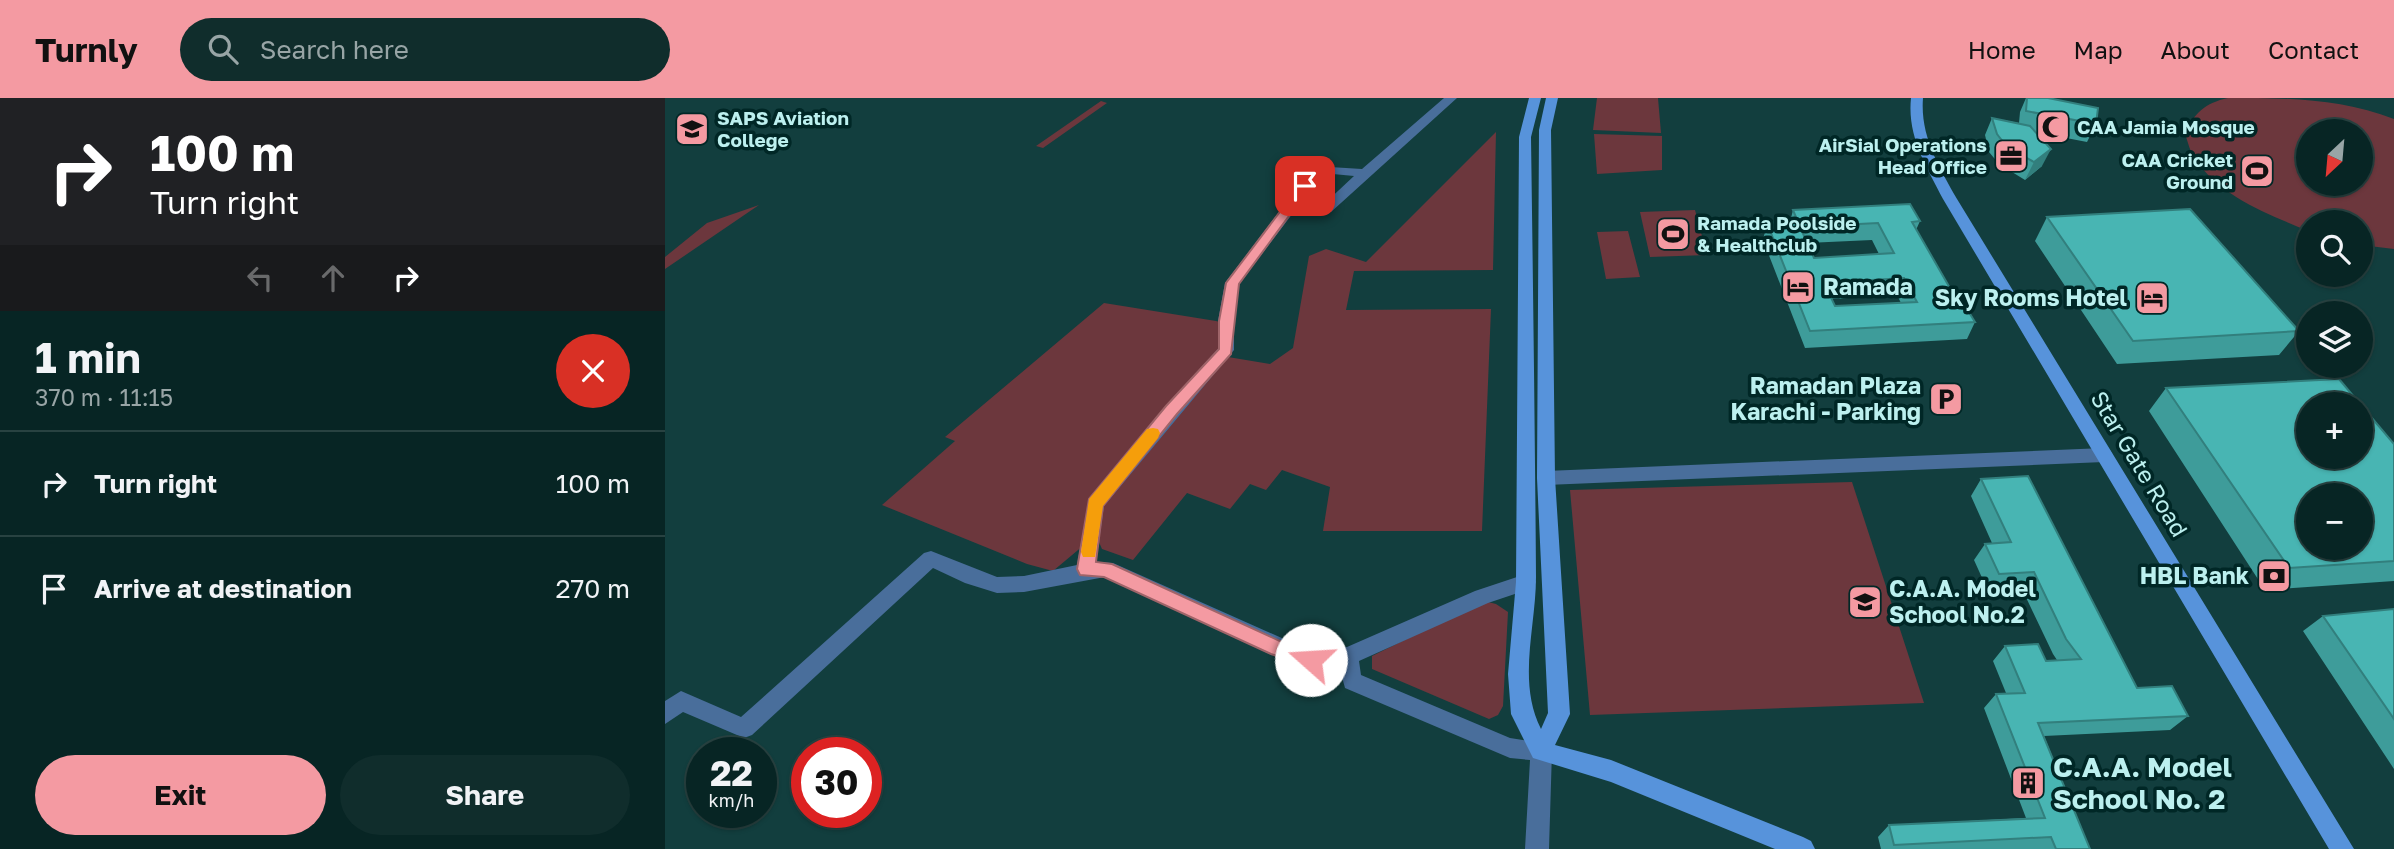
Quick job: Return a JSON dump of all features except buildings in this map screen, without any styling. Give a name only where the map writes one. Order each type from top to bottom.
[{"type":"main road","points":[[1535,98],[1525,137],[1526,582],[1518,674],[1522,714],[1541,751],[1611,771],[1803,849]]},
{"type":"main road","points":[[1541,751],[1559,714],[1546,478],[1545,130],[1552,98]]},
{"type":"main road","name":"Star Gate Road","points":[[1917,98],[1914,112],[1921,144],[1950,199],[2342,849]]},
{"type":"main road","points":[[1525,290],[1546,290]]},
{"type":"main road","points":[[1525,406],[1546,407]]},
{"type":"street","points":[[1292,204],[1326,209],[1451,98]]},
{"type":"street","points":[[1086,569],[1095,504],[1172,410],[1226,350],[1226,321],[1232,283],[1319,169],[1365,173]]},
{"type":"street","points":[[1546,478],[2104,455]]},
{"type":"street","points":[[665,714],[681,701],[744,728],[931,559],[996,584],[1023,584],[1086,569],[1106,569],[1278,649],[1311,660],[1348,656],[1482,597],[1526,582]]},
{"type":"street","points":[[1348,656],[1352,681],[1510,748],[1541,751],[1537,849]]},
{"type":"shaded area","points":[[665,98],[2394,98],[2394,849],[665,849]]},
{"type":"shaded area","points":[[1597,98],[1658,98],[1661,133],[1593,130]]},
{"type":"shaded area","name":"CAA Cricket Ground","points":[[2228,98],[2291,99],[2333,103],[2394,119],[2394,249],[2373,246],[2373,210],[2296,210],[2296,226],[2246,203],[2218,184],[2195,159],[2185,134],[2192,120],[2207,106]]},
{"type":"shaded area","points":[[1101,101],[1107,103],[1043,148],[1036,146]]},
{"type":"shaded area","points":[[1496,132],[1493,270],[1354,271],[1346,310],[1491,309],[1482,531],[1323,531],[1330,487],[1282,470],[1266,490],[1250,484],[1230,509],[1187,493],[1133,560],[1102,549],[1095,533],[1100,504],[1176,411],[1228,357],[1270,364],[1293,348],[1309,256],[1326,249],[1366,262]]},
{"type":"shaded area","points":[[1594,134],[1662,136],[1662,170],[1597,174]]},
{"type":"shaded area","points":[[759,205],[665,269],[665,257],[707,223]]},
{"type":"shaded area","name":"Ramada Poolside & Healthclub","points":[[1695,210],[1707,255],[1650,257],[1640,212]]},
{"type":"shaded area","points":[[1628,231],[1640,277],[1606,279],[1597,232]]},
{"type":"shaded area","points":[[1104,303],[1220,322],[1221,346],[1089,503],[1084,545],[1053,571],[1027,564],[882,505],[955,441],[945,437]]},
{"type":"shaded area","points":[[1852,482],[1924,703],[1590,715],[1570,490]]},
{"type":"shaded area","points":[[1484,601],[1496,604],[1508,612],[1503,706],[1498,715],[1489,719],[1372,669],[1372,656]]},
{"type":"slow traffic","points":[[1089,552],[1091,518],[1095,504],[1153,433]]},
{"type":"place","name":"CAA Jamia Mosque","points":[[2053,127]]},
{"type":"place","name":"SAPS Aviation College","points":[[692,129]]},
{"type":"place","name":"AirSial Operations Head Office","points":[[2011,156]]},
{"type":"place","name":"CAA Cricket Ground","points":[[2257,171]]},
{"type":"place","name":"Ramada Poolside & Healthclub","points":[[1673,234]]},
{"type":"place","name":"Ramada","points":[[1798,287]]},
{"type":"place","name":"Sky Rooms Hotel","points":[[2152,298]]},
{"type":"place","name":"Ramadan Plaza Karachi - Parking","points":[[1946,399]]},
{"type":"place","name":"HBL Bank","points":[[2274,576]]},
{"type":"place","name":"C.A.A. Model School No.2","points":[[1865,602]]},
{"type":"place","name":"C.A.A. Model School No. 2","points":[[2028,783]]},
{"type":"route","points":[[1305,186],[1232,283],[1226,321],[1226,350],[1172,410],[1095,504],[1086,569],[1106,569],[1278,649],[1311,660]]}]
